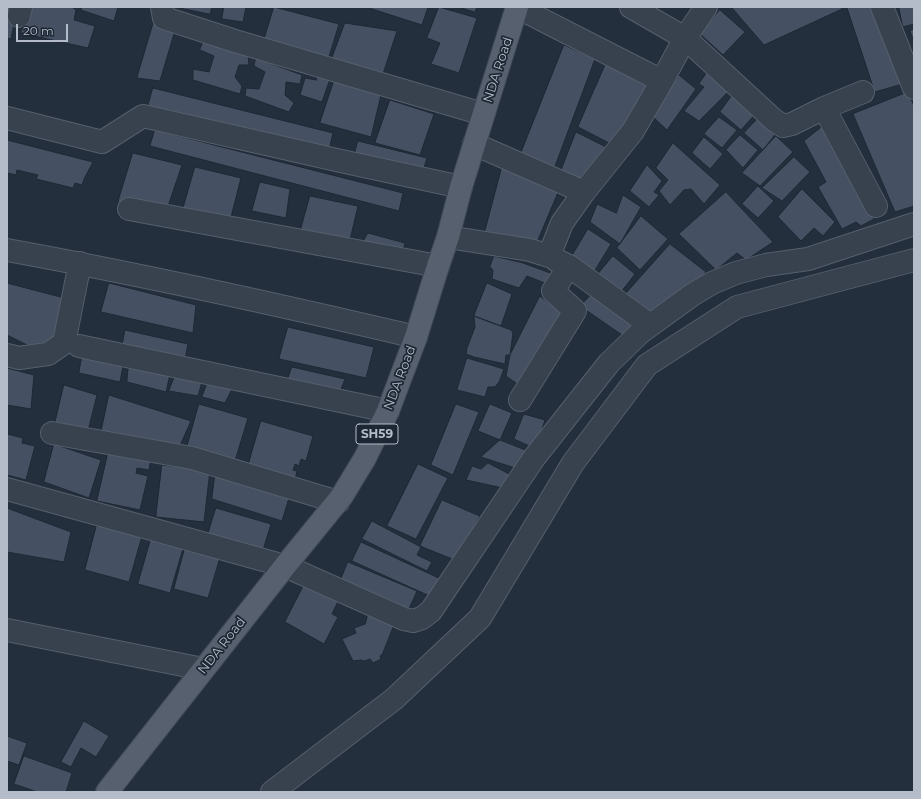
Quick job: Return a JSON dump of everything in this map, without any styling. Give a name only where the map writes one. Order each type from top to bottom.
[{"type":"main road","name":"NDA Road","points":[[106,792],[285,566],[338,502],[365,458],[388,411],[416,337],[448,237],[483,114],[517,7]]},
{"type":"street","points":[[162,7],[164,18],[235,41],[483,114]]},
{"type":"street","points":[[517,7],[662,81]]},
{"type":"street","points":[[631,7],[684,38],[774,120],[783,126],[792,124],[824,108],[862,92]]},
{"type":"street","points":[[549,256],[562,223],[584,192],[633,131],[662,81],[684,38],[706,7]]},
{"type":"street","points":[[882,7],[912,78]]},
{"type":"street","points":[[824,108],[876,206]]},
{"type":"street","points":[[7,118],[102,142],[143,116],[462,187]]},
{"type":"street","points":[[474,144],[584,192]]},
{"type":"street","points":[[129,209],[438,266]]},
{"type":"street","points":[[7,489],[285,566],[392,615],[413,621],[422,618],[431,611],[534,458],[610,363],[641,332],[712,283],[736,273],[766,265],[808,259],[914,224]]},
{"type":"street","points":[[448,237],[530,250],[549,256],[569,266],[650,325]]},
{"type":"street","points":[[7,250],[80,263],[416,337]]},
{"type":"street","points":[[272,792],[394,699],[480,618],[573,463],[647,365],[737,307],[914,260]]},
{"type":"street","points":[[7,355],[20,358],[48,354],[64,343],[80,263]]},
{"type":"street","points":[[520,400],[575,310],[553,291],[569,266]]},
{"type":"street","points":[[79,346],[388,411]]},
{"type":"street","points":[[52,433],[192,458],[338,502]]},
{"type":"street","points":[[7,630],[203,669]]},
{"type":"building","points":[[7,7],[17,7],[11,39],[7,38]]},
{"type":"building","points":[[27,7],[72,7],[76,10],[74,20],[95,26],[88,48],[21,33]]},
{"type":"building","points":[[82,7],[118,7],[114,21],[81,10]]},
{"type":"building","points":[[175,7],[212,7],[210,14]]},
{"type":"building","points":[[224,7],[246,7],[243,22],[222,19]]},
{"type":"building","points":[[274,7],[339,24],[328,60],[264,40]]},
{"type":"building","points":[[372,7],[428,7],[422,25],[372,9]]},
{"type":"building","points":[[439,7],[477,18],[459,73],[431,64],[440,43],[427,38]]},
{"type":"building","points":[[459,7],[477,7],[475,12]]},
{"type":"building","points":[[841,7],[842,9],[764,45],[732,8]]},
{"type":"building","points":[[847,7],[876,7],[906,83],[875,92]]},
{"type":"building","points":[[899,7],[914,7],[914,24],[903,27]]},
{"type":"building","points":[[720,10],[745,32],[723,55],[699,33]]},
{"type":"building","points":[[154,21],[176,27],[160,81],[137,78]]},
{"type":"building","points":[[345,23],[397,31],[382,77],[332,58]]},
{"type":"building","points":[[914,29],[914,42],[910,31]]},
{"type":"building","points":[[204,39],[248,56],[249,65],[239,65],[235,77],[242,86],[240,94],[193,80],[193,69],[209,72],[214,56],[200,50]]},
{"type":"building","points":[[564,45],[595,59],[554,169],[521,153]]},
{"type":"building","points":[[256,58],[302,75],[300,84],[286,82],[285,95],[294,103],[289,112],[245,96],[246,88],[259,89],[265,72],[254,66]]},
{"type":"building","points":[[607,61],[653,85],[615,146],[578,127]]},
{"type":"building","points":[[710,68],[731,89],[699,121],[684,111],[704,87],[699,84]]},
{"type":"building","points":[[317,72],[331,76],[322,102],[300,95],[305,78],[316,80]]},
{"type":"building","points":[[679,75],[696,89],[667,130],[652,116]]},
{"type":"building","points":[[335,78],[381,95],[371,137],[320,123]]},
{"type":"building","points":[[153,88],[333,133],[328,155],[146,113]]},
{"type":"building","points":[[735,91],[758,111],[741,130],[720,112]]},
{"type":"building","points":[[908,92],[914,106],[914,206],[895,212],[853,114]]},
{"type":"building","points":[[390,100],[434,114],[420,155],[375,143]]},
{"type":"building","points":[[761,115],[777,132],[763,150],[744,133]]},
{"type":"building","points":[[719,117],[737,130],[722,148],[704,134]]},
{"type":"building","points":[[823,126],[874,219],[861,226],[856,222],[842,229],[818,187],[826,182],[804,141]]},
{"type":"building","points":[[155,130],[403,193],[399,211],[150,146]]},
{"type":"building","points":[[576,132],[608,148],[584,185],[559,176]]},
{"type":"building","points":[[740,135],[758,150],[743,168],[726,150]]},
{"type":"building","points":[[776,136],[793,152],[760,186],[742,173]]},
{"type":"building","points":[[704,137],[723,154],[710,169],[692,153]]},
{"type":"building","points":[[7,140],[93,162],[82,185],[75,183],[73,188],[36,179],[38,175],[17,170],[16,175],[7,173]]},
{"type":"building","points":[[358,141],[427,158],[421,178],[353,160]]},
{"type":"building","points":[[673,143],[720,185],[704,204],[691,189],[684,190],[670,205],[659,191],[668,180],[656,168]]},
{"type":"building","points":[[133,153],[182,165],[167,209],[118,202]]},
{"type":"building","points":[[794,157],[810,172],[782,201],[762,188]]},
{"type":"building","points":[[647,165],[662,181],[654,192],[659,195],[649,207],[630,191]]},
{"type":"building","points":[[195,167],[241,178],[230,221],[183,209]]},
{"type":"building","points":[[502,167],[559,190],[535,247],[483,239]]},
{"type":"building","points":[[260,182],[290,189],[286,218],[252,211]]},
{"type":"building","points":[[758,186],[774,201],[758,218],[742,204]]},
{"type":"building","points":[[802,189],[835,222],[823,236],[814,228],[801,241],[778,217]]},
{"type":"building","points":[[726,192],[773,242],[746,260],[737,253],[716,270],[679,234]]},
{"type":"building","points":[[623,195],[641,207],[620,244],[590,222],[597,204],[616,213]]},
{"type":"building","points":[[310,196],[358,206],[349,244],[299,236]]},
{"type":"building","points":[[641,216],[668,239],[640,270],[617,248]]},
{"type":"building","points":[[588,229],[611,244],[592,275],[569,261]]},
{"type":"building","points":[[368,233],[405,243],[400,262],[359,249]]},
{"type":"building","points":[[670,244],[706,272],[689,292],[646,317],[621,299]]},
{"type":"building","points":[[494,256],[523,263],[553,274],[547,284],[527,276],[519,288],[492,279],[493,270],[490,267]]},
{"type":"building","points":[[613,256],[635,274],[618,296],[593,280]]},
{"type":"building","points":[[7,283],[72,300],[60,340],[35,349],[7,335]]},
{"type":"building","points":[[109,283],[196,305],[193,333],[101,312]]},
{"type":"building","points":[[487,283],[512,294],[501,326],[474,316]]},
{"type":"building","points":[[597,289],[636,325],[625,337],[580,306]]},
{"type":"building","points":[[540,296],[566,316],[523,388],[506,376],[510,355]]},
{"type":"building","points":[[474,316],[511,330],[513,333],[510,355],[506,355],[505,364],[466,354],[475,327]]},
{"type":"building","points":[[288,327],[374,347],[366,378],[279,359]]},
{"type":"building","points":[[125,330],[188,344],[184,365],[121,353]]},
{"type":"building","points":[[83,351],[124,361],[120,382],[79,373]]},
{"type":"building","points":[[467,358],[504,369],[499,382],[495,387],[488,387],[485,397],[457,390]]},
{"type":"building","points":[[129,362],[171,370],[166,392],[127,382]]},
{"type":"building","points":[[292,367],[345,379],[338,397],[285,387]]},
{"type":"building","points":[[7,368],[34,375],[31,409],[7,405]]},
{"type":"building","points":[[176,373],[203,378],[198,396],[169,391]]},
{"type":"building","points":[[210,376],[235,383],[225,403],[202,397]]},
{"type":"building","points":[[64,385],[97,395],[86,439],[55,423]]},
{"type":"building","points":[[109,395],[191,421],[178,450],[100,437]]},
{"type":"building","points":[[199,404],[248,418],[235,461],[187,447]]},
{"type":"building","points":[[456,404],[479,412],[453,475],[431,465]]},
{"type":"building","points":[[490,404],[512,413],[500,440],[478,431]]},
{"type":"building","points":[[524,414],[545,420],[536,449],[514,439]]},
{"type":"building","points":[[261,421],[313,436],[306,461],[301,459],[299,466],[295,464],[293,470],[297,471],[295,480],[248,466]]},
{"type":"building","points":[[7,434],[23,438],[22,443],[35,446],[26,480],[7,475]]},
{"type":"building","points":[[500,440],[528,451],[521,470],[481,457]]},
{"type":"building","points":[[54,444],[101,460],[89,498],[44,482]]},
{"type":"building","points":[[109,449],[151,458],[149,470],[137,468],[136,473],[148,476],[140,510],[97,501]]},
{"type":"building","points":[[488,463],[513,476],[503,488],[466,480],[472,466],[481,469]]},
{"type":"building","points":[[418,464],[448,478],[416,539],[387,526]]},
{"type":"building","points":[[162,465],[210,470],[204,522],[156,517]]},
{"type":"building","points":[[215,475],[289,498],[282,521],[212,499]]},
{"type":"building","points":[[442,500],[480,516],[457,561],[420,546]]},
{"type":"building","points":[[7,508],[71,532],[64,562],[7,552]]},
{"type":"building","points":[[216,508],[271,524],[263,550],[208,534]]},
{"type":"building","points":[[372,521],[421,547],[417,555],[432,562],[427,571],[362,539]]},
{"type":"building","points":[[97,524],[142,536],[129,582],[85,570]]},
{"type":"building","points":[[152,535],[184,545],[170,593],[138,584]]},
{"type":"building","points":[[361,542],[443,580],[434,598],[352,561]]},
{"type":"building","points":[[186,544],[221,554],[208,598],[174,589]]},
{"type":"building","points":[[348,562],[417,591],[409,609],[341,579]]},
{"type":"building","points":[[306,581],[341,595],[332,614],[338,617],[324,644],[285,622]]},
{"type":"building","points":[[368,614],[394,625],[382,655],[380,656],[381,659],[373,663],[370,659],[364,661],[353,661],[342,639],[356,633],[354,628],[365,624]]},
{"type":"building","points":[[84,721],[109,736],[96,757],[81,748],[71,767],[61,762]]},
{"type":"building","points":[[7,736],[27,743],[19,765],[7,761]]},
{"type":"building","points":[[24,756],[72,773],[66,792],[37,792],[14,784]]}]
